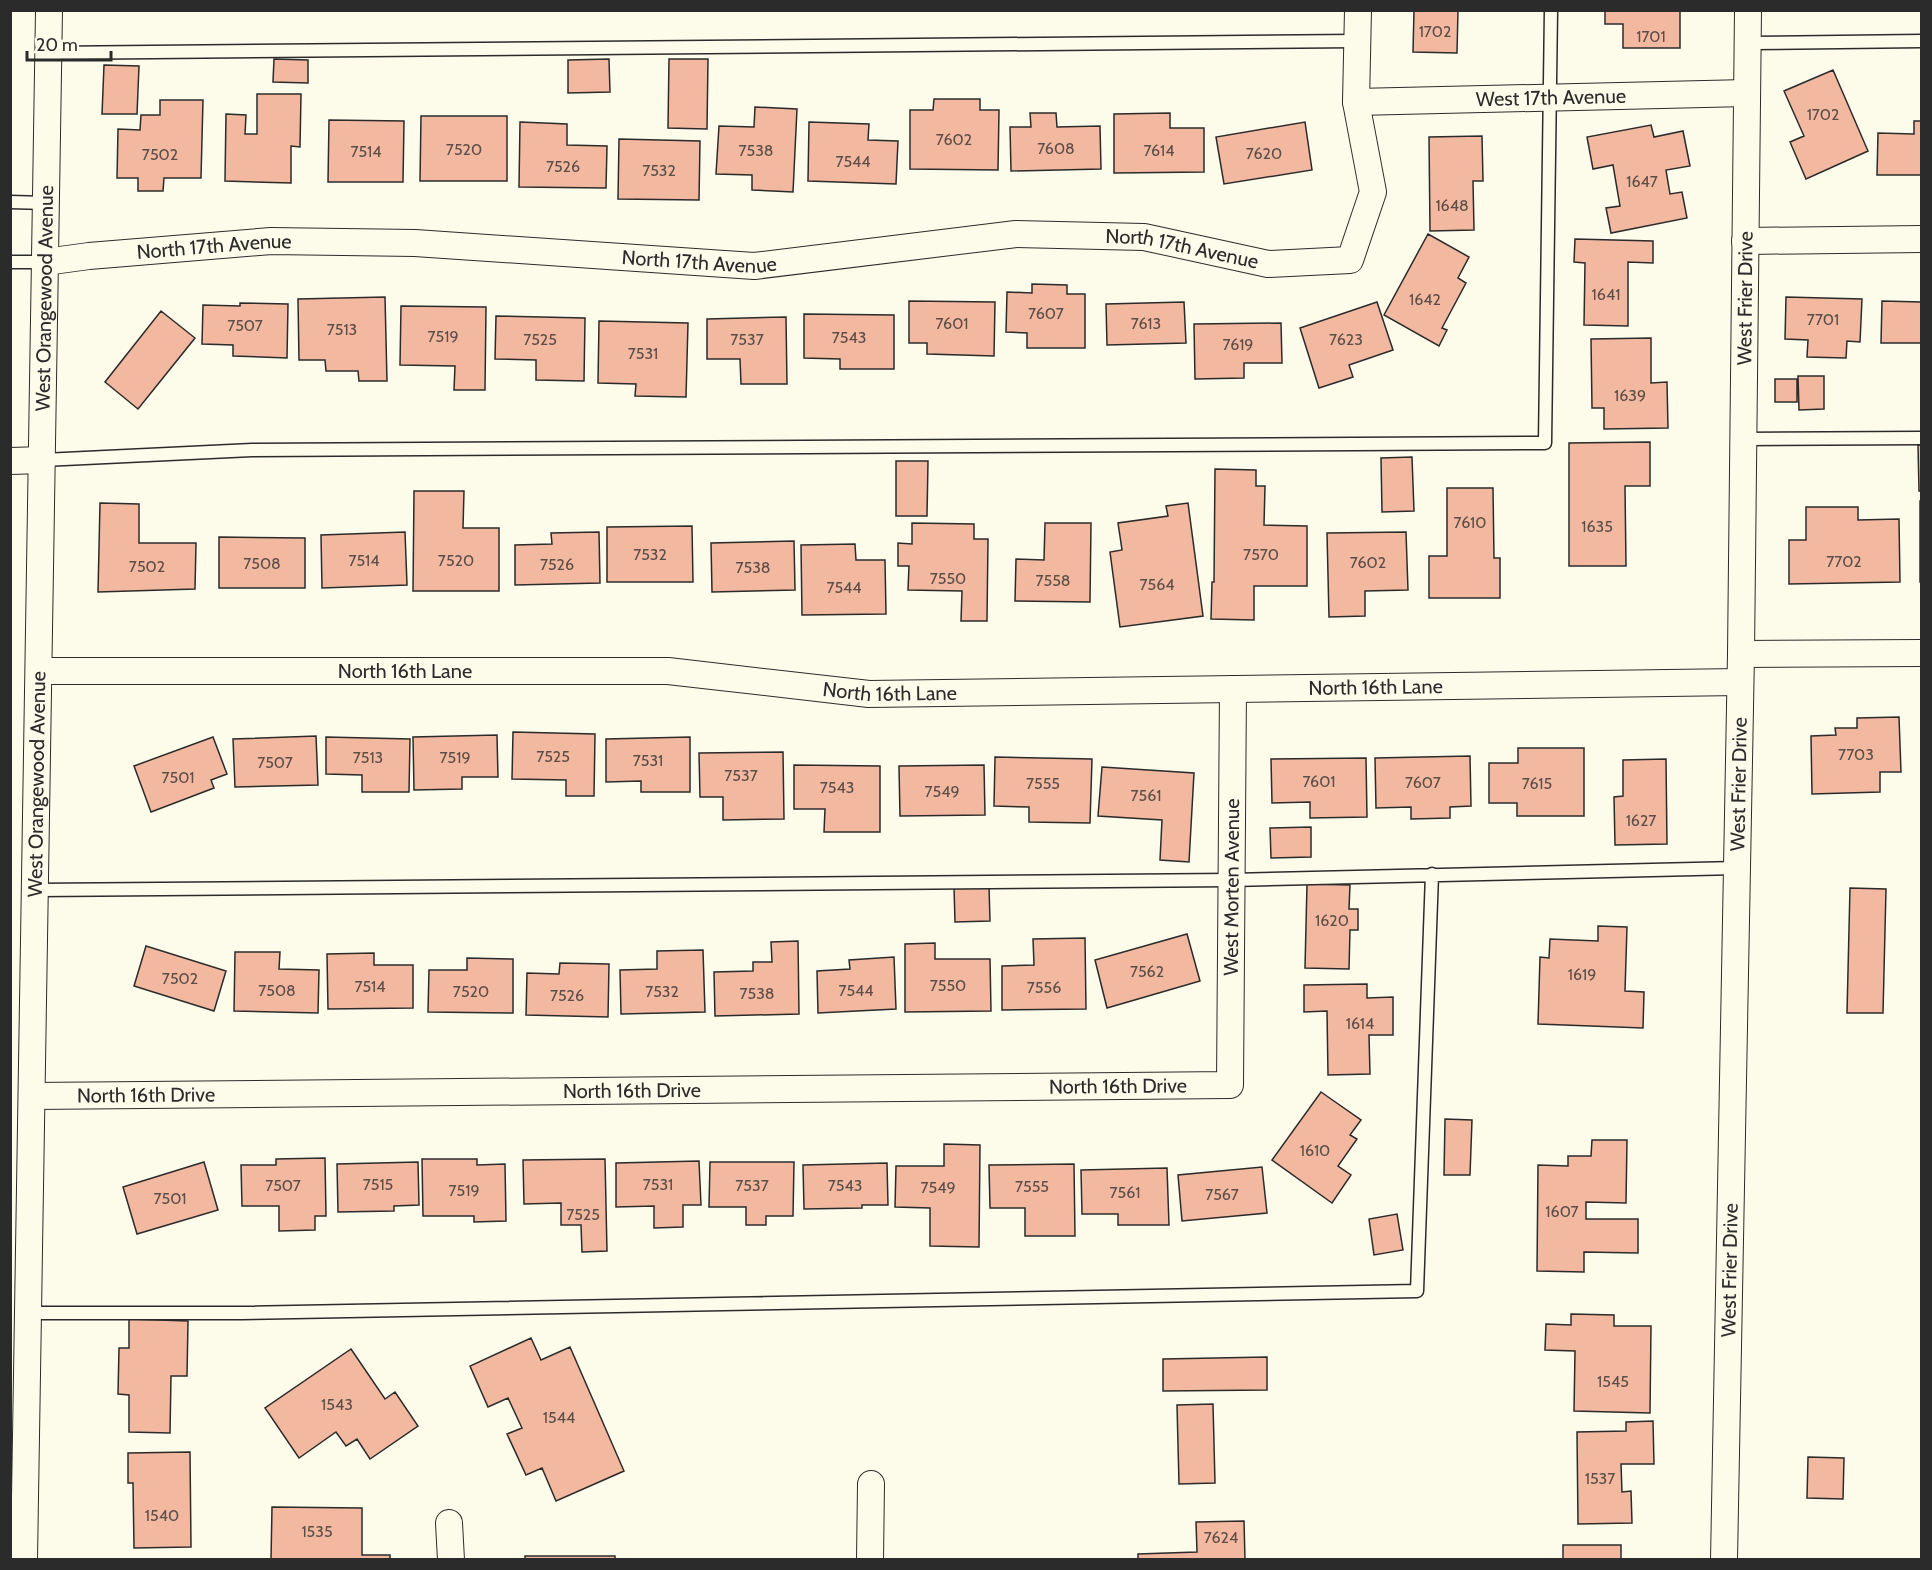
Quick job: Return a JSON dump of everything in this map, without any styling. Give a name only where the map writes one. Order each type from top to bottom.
[{"type":"street","name":"West Orangewood Avenue","points":[[24,1560],[19,1314],[32,1096],[49,10]]},
{"type":"street","points":[[1356,102],[1358,10]]},
{"type":"street","name":"West Frier Drive","points":[[1724,1560],[1741,654],[1748,10]]},
{"type":"street","name":"West 17th Avenue","points":[[1356,102],[1747,93]]},
{"type":"street","name":"North 17th Avenue","points":[[45,262],[89,256],[271,241],[416,243],[754,266],[1016,234],[1144,237],[1268,264],[1350,260],[1373,192],[1356,102]]},
{"type":"street","points":[[1745,241],[1922,239]]},
{"type":"street","points":[[10,460],[43,460]]},
{"type":"street","points":[[1741,654],[1922,653]]},
{"type":"street","name":"North 16th Lane","points":[[39,670],[668,671],[869,694],[1740,682]]},
{"type":"street","name":"West Morten Avenue","points":[[1230,1085],[1233,689]]},
{"type":"street","name":"North 16th Drive","points":[[32,1096],[1230,1085]]},
{"type":"street","points":[[870,1560],[871,1485]]},
{"type":"street","points":[[449,1523],[451,1560]]},
{"type":"lane","points":[[43,460],[252,450],[1545,443],[1551,10]]},
{"type":"lane","points":[[48,53],[1357,40]]},
{"type":"lane","points":[[1748,43],[1922,41]]},
{"type":"lane","points":[[10,202],[46,203]]},
{"type":"lane","points":[[10,262],[45,262]]},
{"type":"lane","points":[[1744,439],[1922,438]]},
{"type":"lane","points":[[36,890],[1232,880],[1737,868]]},
{"type":"lane","points":[[19,1314],[253,1312],[1417,1291],[1432,874]]},
{"type":"building","points":[[1414,10],[1458,10],[1457,53],[1413,52]]},
{"type":"building","points":[[1605,10],[1680,10],[1680,48],[1623,48],[1623,24],[1605,24]]},
{"type":"building","points":[[274,59],[308,60],[308,83],[273,82]]},
{"type":"building","points":[[609,59],[610,92],[568,93],[568,60]]},
{"type":"building","points":[[669,59],[708,59],[707,129],[668,128]]},
{"type":"building","points":[[104,65],[139,66],[137,114],[102,114]]},
{"type":"building","points":[[1833,70],[1868,151],[1806,179],[1790,142],[1804,136],[1784,91]]},
{"type":"building","points":[[257,94],[301,94],[300,147],[291,146],[291,183],[225,181],[226,114],[246,115],[245,134],[257,134]]},
{"type":"building","points":[[934,99],[980,99],[980,110],[999,110],[998,170],[910,169],[910,110],[933,110]]},
{"type":"building","points":[[160,100],[203,100],[201,178],[164,178],[163,191],[138,191],[138,178],[117,178],[118,129],[140,130],[141,115],[160,115]]},
{"type":"building","points":[[755,107],[797,109],[793,192],[752,190],[752,175],[716,174],[719,126],[754,127]]},
{"type":"building","points":[[1030,113],[1056,113],[1057,127],[1100,126],[1101,169],[1011,171],[1010,127],[1031,127]]},
{"type":"building","points":[[1170,113],[1170,128],[1204,128],[1204,172],[1114,173],[1114,114]]},
{"type":"building","points":[[421,116],[507,116],[507,181],[420,181]]},
{"type":"building","points":[[329,120],[404,121],[403,182],[328,182]]},
{"type":"building","points":[[1914,121],[1922,121],[1922,175],[1877,175],[1878,133],[1914,134]]},
{"type":"building","points":[[520,122],[567,124],[567,145],[607,146],[606,188],[519,187]]},
{"type":"building","points":[[809,122],[869,124],[868,140],[898,141],[896,184],[808,181]]},
{"type":"building","points":[[1305,122],[1312,170],[1224,184],[1216,137]]},
{"type":"building","points":[[1651,125],[1654,137],[1683,131],[1690,166],[1666,170],[1670,194],[1682,192],[1687,218],[1611,233],[1606,208],[1620,206],[1613,165],[1593,169],[1587,137]]},
{"type":"building","points":[[1482,136],[1483,181],[1473,181],[1474,230],[1430,231],[1429,137]]},
{"type":"building","points":[[619,139],[700,141],[699,200],[618,199]]},
{"type":"building","points":[[1428,234],[1469,257],[1458,278],[1466,283],[1442,328],[1447,330],[1439,346],[1384,315]]},
{"type":"building","points":[[1575,239],[1653,241],[1653,263],[1628,262],[1628,326],[1584,325],[1585,263],[1574,262]]},
{"type":"building","points":[[1032,284],[1067,285],[1067,294],[1085,294],[1085,348],[1027,348],[1027,333],[1006,332],[1007,292],[1032,293]]},
{"type":"building","points":[[385,297],[387,381],[359,381],[358,371],[326,371],[325,360],[299,360],[298,299]]},
{"type":"building","points":[[1786,297],[1862,299],[1860,342],[1847,341],[1846,358],[1807,357],[1808,340],[1785,339]]},
{"type":"building","points":[[909,301],[995,302],[994,356],[927,354],[927,343],[909,343]]},
{"type":"building","points":[[1882,301],[1922,302],[1922,343],[1881,343]]},
{"type":"building","points":[[1184,302],[1186,343],[1107,345],[1106,304]]},
{"type":"building","points":[[1377,302],[1393,350],[1349,365],[1353,377],[1319,388],[1300,328]]},
{"type":"building","points":[[240,303],[288,304],[287,358],[233,356],[233,345],[202,344],[203,305],[240,306]]},
{"type":"building","points":[[401,306],[486,307],[485,390],[454,390],[455,366],[400,365]]},
{"type":"building","points":[[161,311],[195,338],[138,409],[105,382]]},
{"type":"building","points":[[804,314],[894,315],[894,369],[840,369],[840,359],[804,358]]},
{"type":"building","points":[[496,316],[585,318],[584,381],[536,380],[536,360],[495,359]]},
{"type":"building","points":[[786,317],[787,384],[741,384],[740,359],[707,359],[707,319]]},
{"type":"building","points":[[599,321],[688,323],[686,397],[635,396],[636,384],[598,383]]},
{"type":"building","points":[[1281,323],[1282,363],[1244,363],[1244,378],[1195,379],[1194,324]]},
{"type":"building","points":[[1651,338],[1651,383],[1667,382],[1668,428],[1604,429],[1604,408],[1592,408],[1591,339]]},
{"type":"building","points":[[1798,376],[1824,376],[1824,409],[1799,410]]},
{"type":"building","points":[[1775,379],[1797,379],[1797,402],[1775,402]]},
{"type":"building","points":[[1650,442],[1650,486],[1625,486],[1626,566],[1569,566],[1569,443]]},
{"type":"building","points":[[1918,445],[1922,445],[1922,491],[1919,491]]},
{"type":"building","points":[[1412,457],[1414,511],[1382,512],[1381,458]]},
{"type":"building","points":[[896,461],[928,461],[927,516],[896,516]]},
{"type":"building","points":[[1215,469],[1256,470],[1256,486],[1265,486],[1264,525],[1307,526],[1307,586],[1254,586],[1254,620],[1211,619],[1212,582],[1214,582]]},
{"type":"building","points":[[1447,488],[1493,488],[1494,558],[1500,558],[1500,598],[1429,598],[1429,556],[1447,556]]},
{"type":"building","points":[[414,491],[464,491],[463,528],[499,528],[499,591],[413,591]]},
{"type":"building","points":[[1920,501],[1922,501],[1922,582],[1920,582]]},
{"type":"building","points":[[100,503],[139,504],[139,543],[196,543],[195,589],[98,592]]},
{"type":"building","points":[[1188,503],[1203,616],[1120,627],[1110,552],[1122,550],[1118,523],[1168,516],[1166,506]]},
{"type":"building","points":[[1806,507],[1858,507],[1858,520],[1899,519],[1900,582],[1789,584],[1789,540],[1806,540]]},
{"type":"building","points":[[912,523],[974,524],[974,539],[988,539],[987,621],[961,621],[962,591],[908,590],[909,566],[898,566],[898,543],[912,544]]},
{"type":"building","points":[[1045,523],[1091,523],[1090,602],[1015,601],[1016,559],[1044,560]]},
{"type":"building","points":[[692,526],[693,582],[607,582],[607,527]]},
{"type":"building","points":[[405,532],[407,585],[322,588],[321,535]]},
{"type":"building","points":[[599,532],[600,583],[515,585],[515,545],[552,544],[551,533]]},
{"type":"building","points":[[1406,532],[1408,590],[1365,591],[1365,616],[1329,617],[1327,533]]},
{"type":"building","points":[[219,537],[305,538],[305,588],[219,588]]},
{"type":"building","points":[[794,541],[795,590],[712,592],[711,543]]},
{"type":"building","points":[[855,544],[856,560],[885,560],[886,614],[802,615],[801,545]]},
{"type":"building","points":[[1899,717],[1901,772],[1880,772],[1880,792],[1812,794],[1811,736],[1836,735],[1835,728],[1857,728],[1857,718]]},
{"type":"building","points":[[513,732],[595,734],[594,796],[566,796],[566,780],[512,779]]},
{"type":"building","points":[[497,735],[498,777],[462,777],[462,789],[414,790],[413,737]]},
{"type":"building","points":[[316,736],[318,785],[235,787],[233,739]]},
{"type":"building","points":[[213,737],[227,774],[211,780],[214,788],[151,812],[134,766]]},
{"type":"building","points":[[326,737],[410,739],[409,792],[362,792],[362,775],[326,774]]},
{"type":"building","points":[[690,737],[690,792],[641,792],[641,781],[606,782],[606,739]]},
{"type":"building","points":[[1518,748],[1584,748],[1584,816],[1517,816],[1517,803],[1489,803],[1489,763],[1518,763]]},
{"type":"building","points":[[783,752],[784,819],[723,820],[723,797],[700,797],[699,753]]},
{"type":"building","points":[[1470,756],[1471,806],[1450,807],[1450,818],[1411,819],[1411,807],[1376,808],[1375,758]]},
{"type":"building","points":[[995,757],[1092,759],[1090,823],[1029,822],[1029,807],[994,806]]},
{"type":"building","points":[[1366,758],[1367,817],[1310,818],[1310,802],[1272,803],[1271,759]]},
{"type":"building","points":[[1666,759],[1667,844],[1615,845],[1614,797],[1623,796],[1623,760]]},
{"type":"building","points":[[794,765],[880,766],[880,832],[824,832],[825,809],[794,809]]},
{"type":"building","points":[[984,765],[985,815],[900,816],[899,766]]},
{"type":"building","points":[[1102,767],[1194,773],[1189,862],[1160,860],[1162,820],[1098,816]]},
{"type":"building","points":[[1311,827],[1311,857],[1271,858],[1270,828]]},
{"type":"building","points":[[1307,884],[1350,885],[1349,909],[1358,909],[1358,930],[1350,930],[1349,969],[1305,968]]},
{"type":"building","points":[[989,886],[990,921],[955,922],[954,887]]},
{"type":"building","points":[[1850,888],[1886,889],[1883,1013],[1847,1013]]},
{"type":"building","points":[[1598,926],[1627,927],[1625,991],[1644,992],[1643,1028],[1538,1024],[1540,957],[1549,958],[1550,939],[1598,941]]},
{"type":"building","points":[[1187,934],[1200,981],[1107,1008],[1095,960]]},
{"type":"building","points":[[1085,938],[1086,1009],[1002,1010],[1002,966],[1034,965],[1033,939]]},
{"type":"building","points":[[798,941],[799,1014],[715,1016],[714,972],[753,971],[753,962],[772,962],[771,942]]},
{"type":"building","points":[[935,943],[935,959],[990,959],[991,1011],[905,1012],[905,944]]},
{"type":"building","points":[[146,946],[226,971],[214,1011],[134,986]]},
{"type":"building","points":[[703,950],[705,1012],[621,1014],[620,970],[657,969],[657,951]]},
{"type":"building","points":[[235,952],[280,952],[279,969],[319,970],[318,1013],[234,1011]]},
{"type":"building","points":[[374,953],[374,965],[413,965],[413,1008],[328,1009],[327,954]]},
{"type":"building","points":[[894,957],[896,1009],[818,1013],[817,971],[850,969],[849,960]]},
{"type":"building","points":[[467,958],[513,959],[513,1013],[428,1012],[429,970],[467,970]]},
{"type":"building","points":[[560,963],[609,964],[608,1017],[526,1015],[527,973],[559,974]]},
{"type":"building","points":[[1367,984],[1367,998],[1393,997],[1393,1035],[1369,1035],[1370,1074],[1328,1075],[1327,1011],[1304,1012],[1304,985]]},
{"type":"building","points":[[1321,1092],[1361,1120],[1350,1135],[1357,1139],[1338,1166],[1351,1175],[1332,1203],[1272,1160]]},
{"type":"building","points":[[1445,1119],[1472,1120],[1470,1175],[1444,1175]]},
{"type":"building","points":[[1592,1140],[1627,1140],[1626,1203],[1586,1202],[1586,1219],[1638,1219],[1638,1253],[1584,1252],[1584,1272],[1537,1271],[1538,1165],[1568,1166],[1568,1156],[1591,1156]]},
{"type":"building","points":[[944,1144],[980,1145],[979,1247],[930,1246],[930,1208],[895,1207],[896,1166],[944,1166]]},
{"type":"building","points":[[325,1158],[326,1216],[315,1216],[315,1230],[279,1231],[279,1206],[242,1206],[241,1165],[276,1165],[276,1159]]},
{"type":"building","points":[[422,1159],[477,1159],[477,1165],[505,1164],[506,1221],[474,1222],[474,1216],[423,1216]]},
{"type":"building","points":[[605,1159],[607,1251],[582,1252],[581,1225],[561,1225],[561,1203],[524,1204],[523,1160]]},
{"type":"building","points":[[699,1161],[701,1205],[683,1205],[683,1227],[654,1228],[654,1206],[616,1207],[616,1163]]},
{"type":"building","points":[[204,1162],[218,1210],[137,1234],[123,1187]]},
{"type":"building","points":[[418,1162],[419,1205],[394,1206],[394,1211],[338,1212],[337,1164]]},
{"type":"building","points":[[710,1162],[794,1162],[793,1216],[766,1216],[766,1225],[746,1225],[746,1207],[709,1207]]},
{"type":"building","points":[[887,1163],[888,1205],[804,1209],[803,1165]]},
{"type":"building","points":[[1074,1164],[1075,1236],[1025,1236],[1025,1208],[990,1208],[989,1165]]},
{"type":"building","points":[[1262,1167],[1267,1213],[1182,1221],[1178,1175]]},
{"type":"building","points":[[1167,1168],[1169,1225],[1118,1225],[1118,1214],[1082,1214],[1081,1170]]},
{"type":"building","points":[[1397,1214],[1403,1250],[1374,1255],[1369,1219]]},
{"type":"building","points":[[1571,1314],[1614,1315],[1614,1326],[1651,1326],[1650,1413],[1574,1411],[1575,1351],[1545,1350],[1546,1324],[1571,1325]]},
{"type":"building","points":[[129,1319],[188,1321],[187,1376],[171,1376],[170,1433],[129,1432],[129,1395],[118,1394],[119,1348],[129,1348]]},
{"type":"building","points":[[531,1338],[541,1360],[570,1347],[624,1471],[556,1501],[542,1468],[526,1475],[507,1434],[522,1428],[508,1398],[488,1407],[470,1366]]},
{"type":"building","points":[[351,1349],[385,1399],[395,1392],[418,1426],[370,1459],[357,1439],[346,1446],[336,1432],[299,1458],[265,1408]]},
{"type":"building","points":[[1267,1357],[1267,1390],[1163,1391],[1163,1359]]},
{"type":"building","points":[[1213,1404],[1215,1483],[1179,1484],[1177,1405]]},
{"type":"building","points":[[1653,1421],[1654,1464],[1621,1464],[1622,1492],[1631,1491],[1632,1523],[1578,1524],[1577,1432],[1626,1431],[1626,1422]]},
{"type":"building","points":[[190,1452],[191,1547],[134,1548],[133,1483],[128,1483],[128,1453]]},
{"type":"building","points":[[1808,1457],[1844,1458],[1843,1499],[1807,1498]]},
{"type":"building","points":[[272,1507],[362,1508],[362,1555],[390,1555],[390,1560],[271,1560]]},
{"type":"building","points":[[1244,1521],[1245,1560],[1138,1560],[1138,1554],[1197,1552],[1196,1522]]},
{"type":"building","points":[[1563,1545],[1621,1545],[1621,1560],[1563,1560]]},
{"type":"building","points":[[525,1556],[615,1556],[615,1560],[525,1560]]}]
